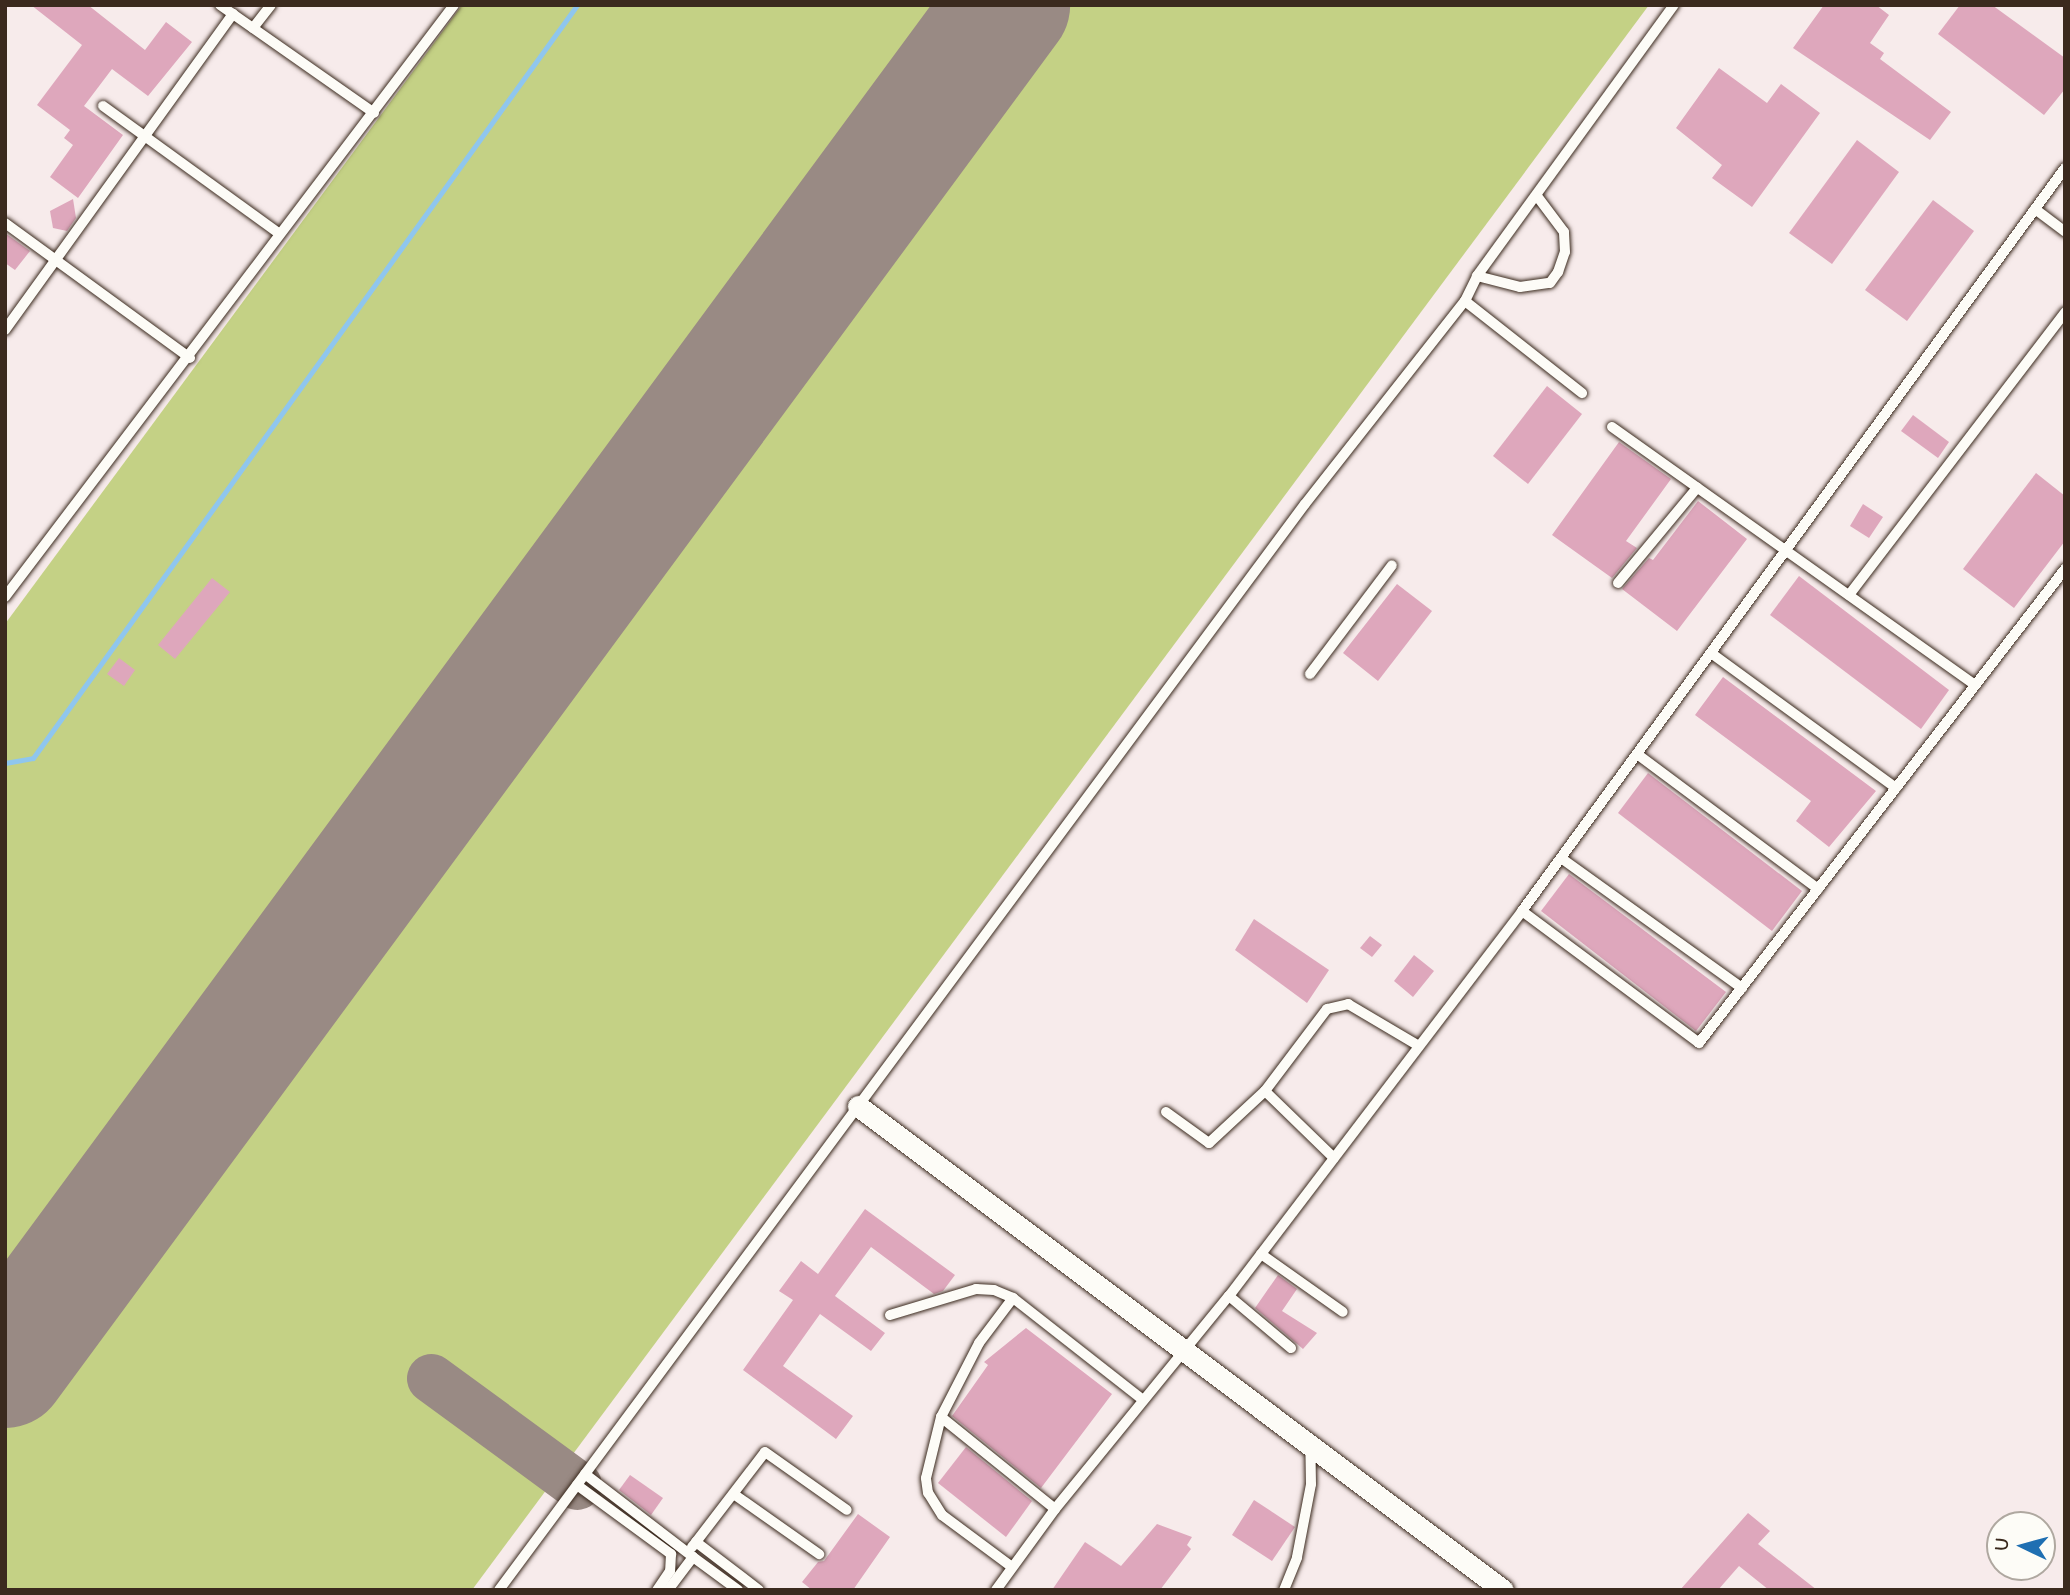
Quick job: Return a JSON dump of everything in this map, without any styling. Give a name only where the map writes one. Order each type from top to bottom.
[{"type":"street","points":[[858,1106],[1503,1590]]},
{"type":"lane","points":[[220,5],[374,113]]},
{"type":"lane","points":[[253,28],[271,5]]},
{"type":"lane","points":[[5,597],[190,358],[280,234],[454,5]]},
{"type":"lane","points":[[499,1590],[1296,515],[1465,301],[1477,276],[1674,5]]},
{"type":"lane","points":[[5,330],[233,14]]},
{"type":"lane","points":[[103,106],[143,138],[280,234]]},
{"type":"lane","points":[[996,1590],[1055,1509],[1229,1296],[1522,911],[2065,168]]},
{"type":"lane","points":[[1477,276],[1520,287],[1550,283],[1559,272],[1565,252],[1564,232],[1537,196]]},
{"type":"lane","points":[[2035,209],[2065,232]]},
{"type":"lane","points":[[5,223],[190,358]]},
{"type":"lane","points":[[1465,301],[1582,393]]},
{"type":"lane","points":[[1849,595],[2065,312]]},
{"type":"lane","points":[[1612,427],[1784,552],[1975,685]]},
{"type":"lane","points":[[1618,583],[1697,488]]},
{"type":"lane","points":[[1310,674],[1392,565]]},
{"type":"lane","points":[[1522,911],[1695,1043],[1742,988],[2065,569]]},
{"type":"lane","points":[[1711,653],[1896,788]]},
{"type":"lane","points":[[1637,754],[1818,889]]},
{"type":"lane","points":[[1561,858],[1742,988]]},
{"type":"lane","points":[[1167,1112],[1209,1143],[1265,1091],[1327,1009],[1348,1004],[1419,1046]]},
{"type":"lane","points":[[1265,1091],[1334,1158]]},
{"type":"lane","points":[[1261,1254],[1343,1312]]},
{"type":"lane","points":[[890,1315],[976,1289],[1013,1298],[1143,1400]]},
{"type":"lane","points":[[1229,1296],[1291,1348]]},
{"type":"lane","points":[[1012,1567],[942,1515],[928,1493],[928,1457],[941,1417],[979,1343],[1013,1298]]},
{"type":"lane","points":[[941,1417],[1055,1509]]},
{"type":"lane","points":[[1284,1590],[1297,1557],[1311,1484],[1310,1445]]},
{"type":"lane","points":[[668,1590],[696,1542],[768,1452],[847,1510]]},
{"type":"lane","points":[[585,1474],[738,1590]]},
{"type":"lane","points":[[577,1485],[671,1554],[670,1572],[657,1590]]},
{"type":"lane","points":[[735,1495],[819,1554]]},
{"type":"lane","points":[[696,1542],[759,1590]]},
{"type":"green space","points":[[462,5],[1649,5],[472,1590],[5,1590],[5,624]]},
{"type":"building","points":[[31,5],[88,5],[145,50],[166,22],[192,42],[148,96],[112,69],[84,106],[123,135],[78,198],[50,177],[73,145],[64,138],[70,130],[37,105],[82,45]]},
{"type":"building","points":[[1824,5],[1876,5],[1889,15],[1870,43],[1884,53],[1880,59],[1951,112],[1930,140],[1793,48]]},
{"type":"building","points":[[1960,5],[1992,5],[2065,58],[2065,89],[2044,115],[1938,34]]},
{"type":"building","points":[[1719,68],[1767,103],[1781,84],[1820,113],[1752,207],[1712,178],[1722,165],[1676,128]]},
{"type":"building","points":[[1857,140],[1899,172],[1832,264],[1789,233]]},
{"type":"building","points":[[73,199],[76,218],[67,231],[53,228],[50,211]]},
{"type":"building","points":[[1933,200],[1974,231],[1907,321],[1865,290]]},
{"type":"building","points":[[5,233],[30,251],[15,270],[5,263]]},
{"type":"building","points":[[1547,386],[1582,414],[1528,484],[1493,456]]},
{"type":"building","points":[[1913,415],[1949,442],[1938,458],[1901,431]]},
{"type":"building","points":[[1619,442],[1671,479],[1626,541],[1637,548],[1612,578],[1552,535]]},
{"type":"building","points":[[2036,473],[2065,496],[2065,541],[2014,608],[1963,569]]},
{"type":"building","points":[[1698,501],[1747,539],[1677,631],[1622,589],[1649,558],[1653,560]]},
{"type":"building","points":[[1863,504],[1883,517],[1869,538],[1850,526]]},
{"type":"building","points":[[1799,576],[1949,690],[1921,729],[1770,615]]},
{"type":"building","points":[[212,578],[230,592],[175,659],[158,645]]},
{"type":"building","points":[[1397,584],[1432,611],[1378,681],[1343,653]]},
{"type":"building","points":[[119,658],[135,670],[124,686],[107,674]]},
{"type":"building","points":[[1723,677],[1876,791],[1829,847],[1796,821],[1811,801],[1695,715]]},
{"type":"building","points":[[1648,773],[1802,891],[1772,931],[1618,813]]},
{"type":"building","points":[[1569,874],[1726,992],[1696,1031],[1541,911]]},
{"type":"building","points":[[1254,919],[1329,970],[1307,1003],[1235,950]]},
{"type":"building","points":[[1370,936],[1382,945],[1372,957],[1360,948]]},
{"type":"building","points":[[1414,955],[1434,971],[1413,997],[1394,981]]},
{"type":"building","points":[[865,1209],[955,1275],[943,1291],[934,1294],[871,1247],[835,1296],[885,1333],[871,1351],[820,1314],[783,1366],[853,1416],[836,1439],[743,1370],[793,1300],[779,1291],[801,1261],[818,1274]]},
{"type":"building","points":[[1278,1275],[1297,1289],[1282,1311],[1317,1333],[1303,1349],[1255,1308]]},
{"type":"building","points":[[1026,1328],[1112,1394],[1041,1488],[952,1416],[988,1365],[984,1362]]},
{"type":"building","points":[[966,1447],[1032,1501],[1006,1537],[938,1483]]},
{"type":"building","points":[[630,1475],[663,1498],[651,1515],[619,1490]]},
{"type":"building","points":[[1254,1500],[1295,1527],[1272,1561],[1232,1535]]},
{"type":"building","points":[[1748,1513],[1770,1531],[1758,1544],[1817,1590],[1769,1590],[1739,1566],[1718,1590],[1680,1590]]},
{"type":"building","points":[[858,1514],[890,1537],[853,1590],[812,1590],[802,1582],[818,1562],[824,1561]]},
{"type":"building","points":[[1157,1524],[1192,1537],[1187,1545],[1191,1549],[1160,1590],[1052,1590],[1085,1542],[1121,1566]]},
{"type":"waterway","points":[[5,763],[33,758],[577,5]]},
{"type":"taxiway","points":[[431,1378],[577,1485]]},
{"type":"runway","points":[[5,1366],[1008,5]]}]
